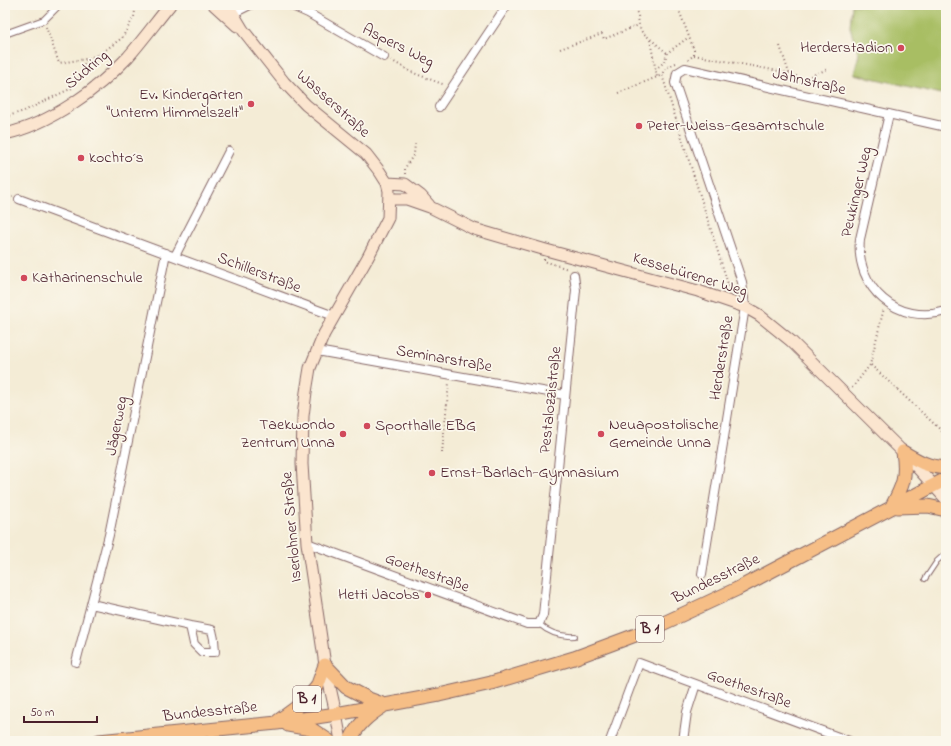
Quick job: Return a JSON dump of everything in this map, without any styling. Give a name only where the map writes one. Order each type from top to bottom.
[{"type":"main road","name":"Südring","points":[[5,134],[33,125],[57,113],[98,84],[127,58],[170,5]]},
{"type":"main road","name":"Wasserstraße","points":[[214,5],[229,11],[242,30],[306,105],[366,154],[387,183]]},
{"type":"main road","name":"Iserlohner Straße","points":[[341,741],[325,665],[307,543],[302,464],[303,416],[310,368],[324,334],[368,257],[388,218],[389,199],[387,183]]},
{"type":"main road","name":"Kessebürener Weg","points":[[387,183],[405,184],[421,196],[430,206]]},
{"type":"main road","name":"Kessebürener Weg","points":[[389,199],[407,199],[430,206],[474,229],[698,291],[729,301],[759,315],[781,331],[903,452],[946,499]]},
{"type":"main road","points":[[903,452],[921,463],[946,468]]},
{"type":"main road","points":[[891,508],[905,477],[903,452]]},
{"type":"main road","name":"B 1","points":[[934,486],[946,479]]},
{"type":"main road","name":"Bundesstraße","points":[[385,704],[439,695],[490,683],[574,658],[649,630],[737,589],[934,486]]},
{"type":"main road","points":[[891,508],[928,506],[946,510]]},
{"type":"main road","name":"B 1","points":[[277,723],[304,702],[317,687],[325,665],[346,687],[385,704]]},
{"type":"main road","name":"B 1","points":[[277,723],[336,714],[385,704]]},
{"type":"main road","name":"B 1","points":[[350,741],[355,730],[368,716],[385,704]]},
{"type":"main road","name":"B 1","points":[[277,723],[310,729],[329,741]]},
{"type":"main road","name":"Bundesstraße","points":[[99,741],[277,723]]},
{"type":"street","points":[[5,34],[44,20],[59,5]]},
{"type":"street","points":[[229,11],[250,5]]},
{"type":"street","name":"Aspers Weg","points":[[290,5],[308,13],[384,57]]},
{"type":"street","points":[[439,107],[507,5]]},
{"type":"street","name":"Jahnstraße","points":[[675,83],[677,73],[685,68],[946,127]]},
{"type":"street","name":"Herderstraße","points":[[675,83],[742,282],[744,307],[702,574]]},
{"type":"street","name":"Peukinger Weg","points":[[889,114],[860,239],[859,248],[861,264],[866,278],[874,290],[892,306],[909,312],[934,314],[946,311]]},
{"type":"street","points":[[175,256],[229,151]]},
{"type":"street","name":"Schillerstraße","points":[[19,199],[334,316]]},
{"type":"street","name":"Jägerweg","points":[[76,662],[109,535],[166,253]]},
{"type":"street","name":"Pestalozzistraße","points":[[538,624],[543,615],[576,290],[574,275]]},
{"type":"street","name":"Seminarstraße","points":[[317,351],[565,395]]},
{"type":"street","name":"Goethestraße","points":[[307,543],[527,624],[538,624]]},
{"type":"street","points":[[91,604],[190,626]]},
{"type":"street","name":"Goethestraße","points":[[610,741],[639,663],[849,741]]},
{"type":"street","points":[[683,741],[686,712],[696,684]]},
{"type":"lane","points":[[308,13],[313,5]]},
{"type":"lane","points":[[926,579],[937,561],[946,553]]},
{"type":"lane","points":[[538,624],[545,630],[564,637],[575,636]]},
{"type":"path","points":[[44,20],[59,62],[86,59],[100,54],[122,38],[134,17],[136,5]]},
{"type":"path","points":[[633,5],[639,18],[639,25],[642,32],[667,53]]},
{"type":"path","points":[[677,5],[694,50],[694,55]]},
{"type":"path","points":[[560,49],[602,34],[604,39],[639,25]]},
{"type":"path","points":[[655,69],[665,60],[667,53],[689,37]]},
{"type":"path","points":[[650,39],[657,77]]},
{"type":"path","points":[[780,46],[789,73],[788,76]]},
{"type":"path","points":[[687,64],[689,59],[694,55],[789,73],[803,79],[828,69]]},
{"type":"path","name":"Aspers Weg","points":[[384,57],[411,72],[452,88]]},
{"type":"path","points":[[5,117],[24,111],[72,88],[82,72],[86,59]]},
{"type":"path","points":[[618,93],[662,75],[729,287],[729,301]]},
{"type":"path","points":[[405,168],[414,154],[415,144]]},
{"type":"path","points":[[552,264],[568,269],[574,275]]},
{"type":"path","points":[[847,396],[870,365],[885,301]]},
{"type":"path","points":[[870,365],[946,435]]},
{"type":"path","points":[[442,453],[450,374]]},
{"type":"green space","name":"Herderstadion","points":[[852,5],[946,5],[946,95],[854,74],[859,54],[850,27]]},
{"type":"place","name":"Herderstadion","points":[[901,48]]},
{"type":"place","name":"Ev. Kindergarten \"Unterm Himmelszelt\"","points":[[251,104]]},
{"type":"place","name":"Peter-Weiss-Gesamtschule","points":[[639,126]]},
{"type":"place","name":"kochto´s","points":[[81,158]]},
{"type":"place","name":"Katharinenschule","points":[[24,278]]},
{"type":"place","name":"Sporthalle EBG","points":[[367,426]]},
{"type":"place","name":"Taekwondo Zentrum Unna","points":[[343,434]]},
{"type":"place","name":"Neuapostolische Gemeinde Unna","points":[[601,434]]},
{"type":"place","name":"Ernst-Barlach-Gymnasium","points":[[432,473]]},
{"type":"place","name":"Hetti Jacobs","points":[[428,595]]}]
